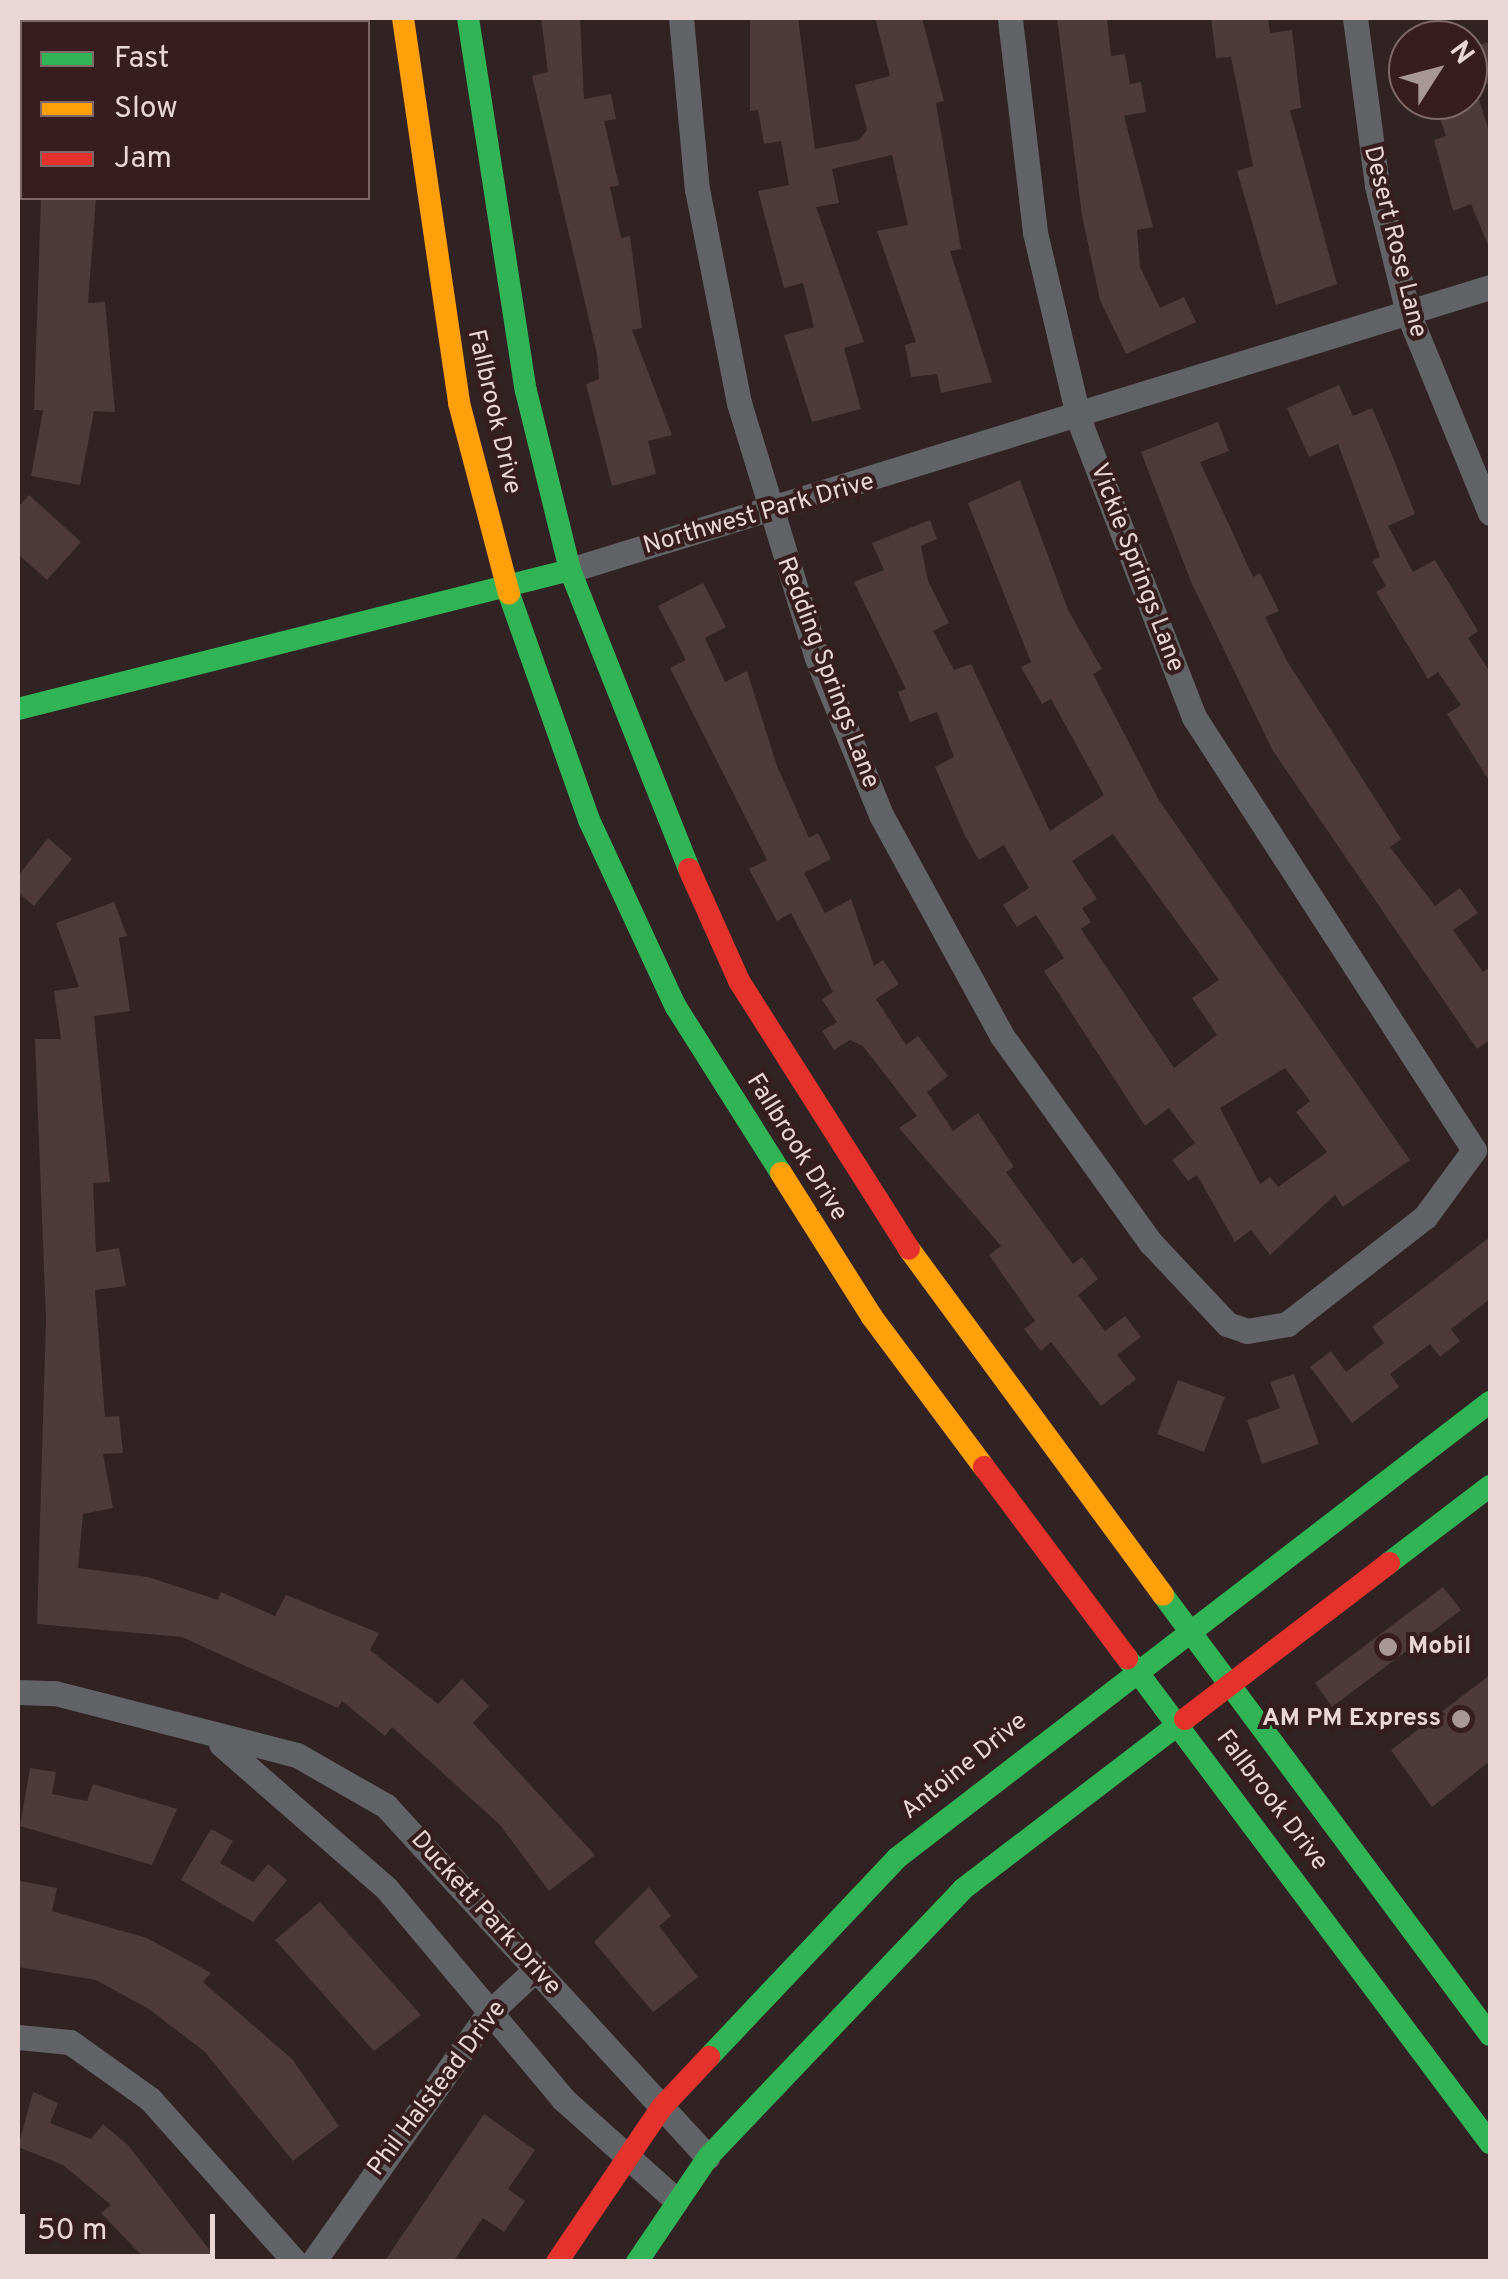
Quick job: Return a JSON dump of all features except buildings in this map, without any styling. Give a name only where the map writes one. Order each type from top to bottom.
[{"type":"main road","name":"Fallbrook Drive","points":[[403,18],[456,384],[507,588],[590,820],[676,1007],[872,1317],[1177,1720],[1490,2144]]},
{"type":"main road","name":"Fallbrook Drive","points":[[468,18],[526,392],[570,570],[654,791],[739,981],[930,1282],[1490,2035]]},
{"type":"main road","name":"Northwest Park Drive","points":[[18,708],[570,570]]},
{"type":"main road","name":"Antoine Drive","points":[[557,2262],[662,2106],[897,1858],[1189,1628],[1490,1402]]},
{"type":"main road","points":[[637,2262],[708,2156],[963,1889],[1177,1720],[1230,1685],[1490,1486]]},
{"type":"street","name":"Redding Springs Lane","points":[[681,18],[700,208],[767,513],[817,658],[911,878],[1002,1036],[1124,1208]]},
{"type":"street","name":"Vickie Springs Lane","points":[[1010,18],[1035,232],[1080,420],[1194,717],[1474,1150],[1425,1218],[1287,1324],[1248,1331],[1227,1324],[1124,1208]]},
{"type":"street","name":"Desert Rose Lane","points":[[1354,18],[1377,186],[1408,313],[1490,513]]},
{"type":"street","name":"Northwest Park Drive","points":[[570,570],[1080,420],[1490,287]]},
{"type":"street","name":"Duckett Park Drive","points":[[18,1692],[55,1693],[217,1741],[297,1756],[386,1806],[708,2156]]},
{"type":"street","name":"Duckett Park Drive","points":[[217,1741],[388,1889],[488,2014],[676,2200]]},
{"type":"street","name":"Phil Halstead Drive","points":[[314,2262],[488,2014],[534,1971]]},
{"type":"street","points":[[18,2036],[70,2042],[150,2100],[295,2262]]},
{"type":"traffic: fast","points":[[468,18],[526,391],[570,570],[689,869]]},
{"type":"traffic: fast","points":[[18,709],[570,570]]},
{"type":"traffic: fast","points":[[509,594],[589,820],[676,1007],[781,1173]]},
{"type":"traffic: fast","points":[[709,2057],[897,1858],[1490,1402]]},
{"type":"traffic: fast","points":[[1389,1563],[1490,1486]]},
{"type":"traffic: fast","points":[[1163,1595],[1490,2035]]},
{"type":"traffic: fast","points":[[1127,1658],[1490,2143]]},
{"type":"traffic: fast","points":[[637,2262],[708,2157],[963,1889],[1185,1719]]},
{"type":"traffic: slow","points":[[403,18],[459,403],[509,594]]},
{"type":"traffic: slow","points":[[781,1173],[872,1317],[984,1467]]},
{"type":"traffic: slow","points":[[909,1249],[1163,1595]]},
{"type":"traffic: jam","points":[[689,869],[739,981],[909,1249]]},
{"type":"traffic: jam","points":[[984,1467],[1127,1658]]},
{"type":"traffic: jam","points":[[1185,1719],[1389,1563]]},
{"type":"traffic: jam","points":[[557,2262],[662,2107],[709,2057]]},
{"type":"place","name":"Mobil","points":[[1388,1647]]},
{"type":"place","name":"AM PM Express","points":[[1461,1719]]}]
